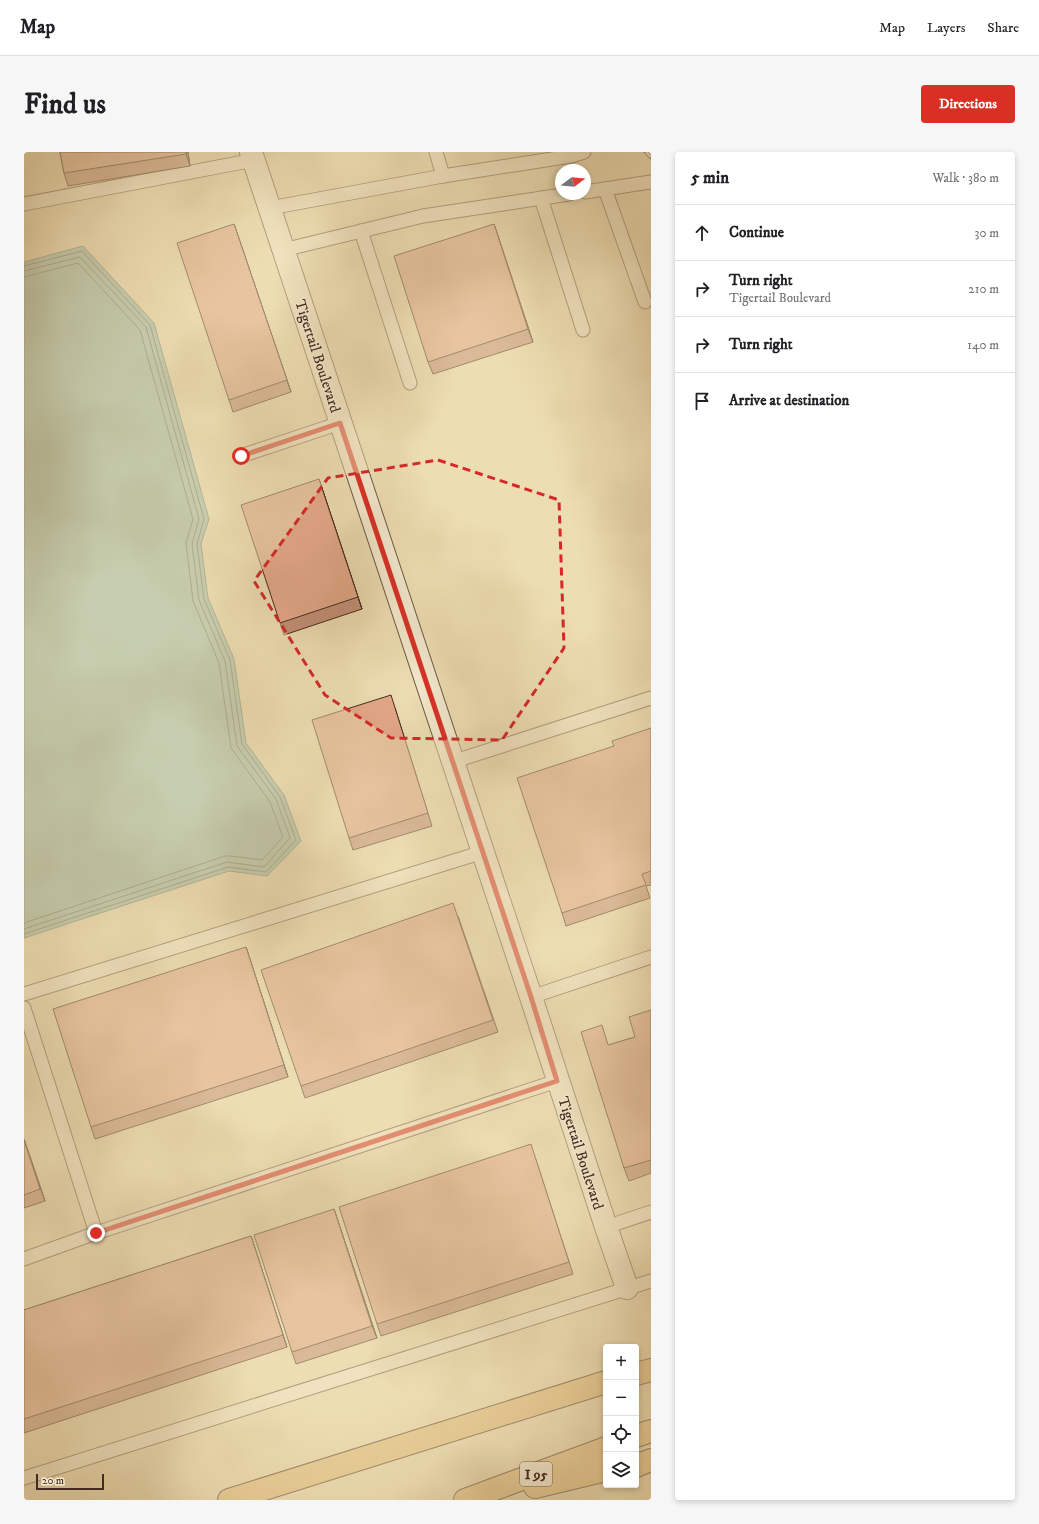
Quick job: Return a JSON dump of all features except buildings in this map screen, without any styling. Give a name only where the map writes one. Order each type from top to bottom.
[{"type":"highway","points":[[639,1373],[651,1370]]},
{"type":"highway","points":[[229,1500],[603,1383]]},
{"type":"highway","points":[[639,1435],[651,1431]]},
{"type":"highway","name":"I 95","points":[[465,1500],[603,1449]]},
{"type":"highway","points":[[639,1462],[651,1460]]},
{"type":"highway","points":[[639,1465],[651,1460]]},
{"type":"highway","points":[[481,1500],[603,1471]]},
{"type":"highway","points":[[542,1500],[603,1478]]},
{"type":"street","name":"Tigertail Boulevard","points":[[252,156],[531,997],[557,1081],[627,1288]]},
{"type":"lane","points":[[436,152],[443,176]]},
{"type":"lane","points":[[270,208],[443,176],[571,156],[584,152]]},
{"type":"lane","points":[[24,204],[252,156]]},
{"type":"lane","points":[[591,191],[651,182]]},
{"type":"lane","points":[[605,189],[644,302]]},
{"type":"lane","points":[[283,250],[423,216],[555,196]]},
{"type":"lane","points":[[541,198],[583,330]]},
{"type":"lane","points":[[361,231],[410,383]]},
{"type":"lane","points":[[241,456],[340,423]]},
{"type":"lane","points":[[452,762],[651,698]]},
{"type":"lane","points":[[24,994],[483,852]]},
{"type":"lane","points":[[531,997],[651,957]]},
{"type":"lane","points":[[24,1008],[96,1233]]},
{"type":"lane","points":[[24,1259],[96,1233],[557,1081]]},
{"type":"lane","points":[[606,1227],[651,1212]]},
{"type":"lane","points":[[24,1478],[651,1281]]},
{"type":"highlighted area","points":[[438,460],[559,500],[564,648],[502,740],[391,738],[325,695],[254,581],[328,478]]},
{"type":"water","points":[[83,246],[154,323],[209,519],[201,544],[208,598],[234,659],[246,743],[284,795],[301,841],[267,876],[229,871],[24,938],[24,262]]},
{"type":"railway","points":[[646,152],[651,157]]},
{"type":"route","points":[[96,1233],[557,1081],[531,997],[340,423],[241,456]]}]
